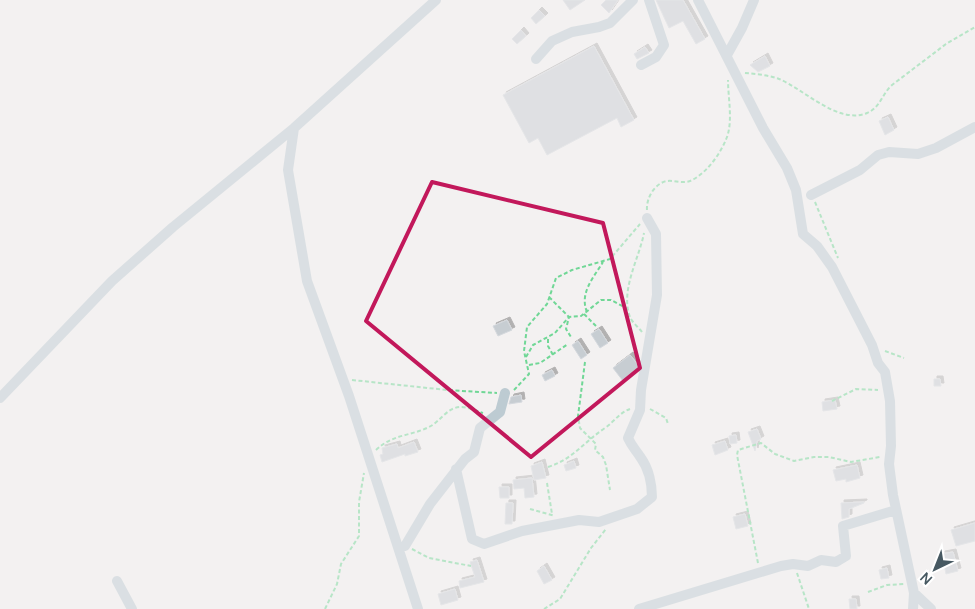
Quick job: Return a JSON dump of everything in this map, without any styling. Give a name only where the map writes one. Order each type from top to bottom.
[{"type":"street","points":[[0,398],[112,281],[173,227],[294,128],[436,0]]},
{"type":"street","points":[[536,59],[552,41],[572,32],[610,23],[633,0]]},
{"type":"street","points":[[641,65],[656,57],[664,45],[649,0]]},
{"type":"street","points":[[698,0],[727,55],[732,76],[793,182],[803,234],[817,246],[837,276],[872,345],[878,363],[885,372],[888,388],[888,464],[913,589],[914,609]]},
{"type":"street","points":[[727,55],[742,28],[754,0]]},
{"type":"street","points":[[811,195],[860,170],[878,155],[889,152],[918,154],[936,148],[975,127]]},
{"type":"street","points":[[294,128],[288,170],[307,281],[343,379],[418,609]]},
{"type":"street","points":[[456,469],[472,539],[484,544],[522,532],[571,522],[600,522],[637,509],[652,498],[652,488],[647,467],[632,449],[628,438],[640,410],[641,390],[658,294],[656,234],[647,218]]},
{"type":"street","points":[[404,546],[416,523],[456,469],[474,452],[480,428],[500,412],[505,393]]},
{"type":"street","points":[[639,609],[794,564],[808,566],[821,560],[836,562],[846,556],[843,526],[896,510]]},
{"type":"street","points":[[117,581],[132,609]]},
{"type":"street","points":[[913,589],[931,609]]},
{"type":"path","points":[[650,341],[631,319],[628,309],[628,299],[635,263],[642,243],[647,218],[648,197],[657,186],[667,181],[681,183],[693,180],[721,150],[727,136],[732,76],[780,79],[837,112],[856,115],[867,113],[878,106],[884,92],[946,44],[975,27]]},
{"type":"path","points":[[343,379],[447,390],[505,393],[512,391],[529,374],[524,336],[526,327],[546,304],[556,278],[572,270],[610,259],[647,218]]},
{"type":"path","points":[[587,312],[585,298],[588,286],[604,261]]},
{"type":"path","points":[[548,296],[569,317]]},
{"type":"path","points":[[526,357],[533,345],[548,338],[569,317],[584,314],[601,300],[611,300],[628,309]]},
{"type":"path","points":[[584,314],[596,326]]},
{"type":"path","points":[[569,317],[566,329],[571,337]]},
{"type":"path","points":[[548,338],[548,346],[553,355]]},
{"type":"path","points":[[529,365],[540,363],[568,344]]},
{"type":"path","points":[[880,350],[904,358]]},
{"type":"path","points":[[585,362],[578,416],[580,428],[596,444],[595,450],[603,457],[610,490]]},
{"type":"path","points":[[832,401],[856,389],[876,391],[888,388]]},
{"type":"path","points":[[325,609],[338,584],[341,564],[359,536],[359,502],[368,458],[382,444],[406,433],[430,427],[443,414],[460,407],[495,416]]},
{"type":"path","points":[[548,467],[566,461],[590,438],[607,427],[624,411],[649,408],[666,418],[668,424]]},
{"type":"path","points":[[760,573],[737,455],[738,450],[762,443],[775,454],[794,461],[814,457],[829,457],[851,462],[889,455]]},
{"type":"path","points":[[548,483],[552,514]]},
{"type":"path","points":[[530,509],[552,514],[571,522]]},
{"type":"path","points":[[544,609],[560,599],[591,548],[607,529]]},
{"type":"path","points":[[404,546],[429,558],[471,566]]},
{"type":"path","points":[[794,564],[809,609]]},
{"type":"path","points":[[868,592],[887,585],[913,589]]},
{"type":"highlighted area","points":[[432,182],[603,223],[640,368],[531,457],[366,321]]},
{"type":"building","points":[[563,0],[585,0],[570,10]]},
{"type":"building","points":[[606,0],[618,0],[609,13],[601,5]]},
{"type":"building","points":[[656,0],[683,0],[705,39],[696,44],[683,21],[669,28]]},
{"type":"building","points":[[539,10],[545,16],[536,24],[531,18]]},
{"type":"building","points":[[521,30],[526,36],[517,44],[512,39]]},
{"type":"building","points":[[594,46],[634,120],[621,127],[617,118],[547,155],[538,138],[529,143],[503,95]]},
{"type":"building","points":[[645,47],[649,53],[637,59],[634,54]]},
{"type":"building","points":[[765,56],[770,66],[758,72],[750,65]]},
{"type":"building","points":[[888,117],[894,130],[885,135],[879,121]]},
{"type":"building","points":[[507,320],[512,330],[498,336],[493,326]]},
{"type":"building","points":[[599,329],[608,343],[600,348],[591,334]]},
{"type":"building","points":[[578,341],[587,355],[581,359],[572,345]]},
{"type":"building","points":[[630,355],[638,365],[638,369],[623,381],[613,368]]},
{"type":"building","points":[[552,370],[555,376],[545,381],[542,375]]},
{"type":"building","points":[[934,379],[940,379],[941,386],[934,386]]},
{"type":"building","points":[[521,395],[522,402],[509,404],[511,397]]},
{"type":"building","points":[[835,400],[837,409],[823,411],[822,402]]},
{"type":"building","points":[[757,429],[761,439],[757,441],[755,451],[748,432]]},
{"type":"building","points":[[736,435],[737,443],[730,444],[729,436]]},
{"type":"building","points":[[725,441],[728,450],[715,455],[712,445]]},
{"type":"building","points":[[414,442],[418,452],[405,456],[405,454],[382,462],[380,455],[383,454],[382,448],[397,444],[398,448]]},
{"type":"building","points":[[574,461],[576,468],[566,471],[564,465]]},
{"type":"building","points":[[542,462],[546,478],[534,480],[531,466]]},
{"type":"building","points":[[857,465],[860,478],[846,482],[846,479],[836,481],[833,470]]},
{"type":"building","points":[[532,478],[534,497],[525,498],[524,488],[514,489],[513,480]]},
{"type":"building","points":[[499,487],[509,487],[509,498],[500,498]]},
{"type":"building","points":[[864,502],[849,509],[849,517],[842,519],[841,503]]},
{"type":"building","points":[[506,503],[513,503],[512,524],[505,524]]},
{"type":"building","points":[[745,514],[748,526],[736,529],[733,517]]},
{"type":"building","points":[[975,523],[975,541],[956,546],[951,530]]},
{"type":"building","points":[[953,552],[958,571],[946,574],[942,554]]},
{"type":"building","points":[[477,560],[484,582],[460,588],[459,581],[475,577],[470,562]]},
{"type":"building","points":[[544,566],[552,580],[544,584],[537,571]]},
{"type":"building","points":[[887,568],[889,578],[881,579],[879,570]]},
{"type":"building","points":[[455,589],[458,600],[441,605],[438,594]]},
{"type":"building","points":[[849,599],[856,599],[857,609],[850,609]]}]
